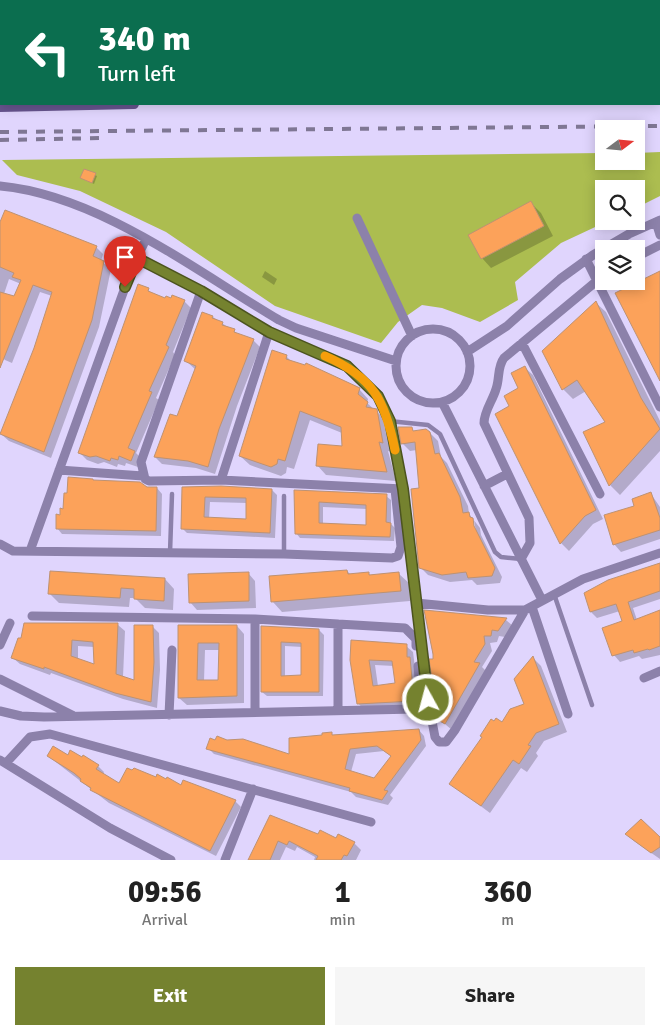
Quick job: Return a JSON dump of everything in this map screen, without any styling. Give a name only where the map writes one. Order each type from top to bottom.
[{"type":"street","points":[[0,107],[89,105]]},
{"type":"street","points":[[0,186],[40,194],[88,211],[146,239],[287,324],[396,361]]},
{"type":"street","points":[[357,218],[412,336]]},
{"type":"street","points":[[467,352],[514,321],[560,279],[586,259],[622,237],[658,221],[660,235]]},
{"type":"street","points":[[30,551],[137,258],[146,239]]},
{"type":"street","points":[[645,253],[660,245]]},
{"type":"street","points":[[137,258],[201,291],[269,332],[347,366],[378,396],[390,421],[428,700],[435,737],[441,742],[449,740],[529,608],[601,572],[660,553]]},
{"type":"street","points":[[586,259],[595,271]]},
{"type":"street","points":[[521,559],[530,542],[530,526],[484,420],[497,388],[501,362],[595,281]]},
{"type":"street","points":[[606,290],[660,407]]},
{"type":"street","points":[[143,476],[141,462],[201,291]]},
{"type":"street","points":[[427,330],[443,330],[457,338],[467,352],[470,365],[464,385],[455,396],[442,402],[426,402],[406,391],[398,377],[396,361],[400,350],[412,336],[427,330]]},
{"type":"street","points":[[221,480],[269,332]]},
{"type":"street","points":[[522,343],[600,494]]},
{"type":"street","points":[[442,402],[542,600]]},
{"type":"street","points":[[59,470],[143,476],[149,481],[221,480],[399,489]]},
{"type":"street","points":[[484,486],[507,474]]},
{"type":"street","points":[[0,544],[13,551],[284,554],[392,558],[398,556],[400,548],[399,489]]},
{"type":"street","points":[[416,603],[488,610],[529,608]]},
{"type":"street","points":[[529,608],[568,714]]},
{"type":"street","points":[[0,711],[21,716],[169,715],[416,709],[421,702],[416,639],[405,628],[255,620],[32,616]]},
{"type":"street","points":[[255,620],[255,712]]},
{"type":"street","points":[[0,645],[10,623]]},
{"type":"street","points":[[338,624],[338,710]]},
{"type":"street","points":[[169,715],[172,650]]},
{"type":"street","points":[[644,678],[660,671]]},
{"type":"street","points":[[0,679],[72,715]]},
{"type":"street","points":[[170,860],[110,828],[3,761],[30,737],[50,734],[371,822]]},
{"type":"street","points":[[225,860],[253,789]]},
{"type":"lane","points":[[390,421],[428,425],[440,434],[495,552],[501,557],[521,559]]},
{"type":"lane","points":[[170,553],[172,494]]},
{"type":"lane","points":[[284,496],[284,554]]},
{"type":"lane","points":[[554,594],[592,705]]},
{"type":"green space","points":[[660,152],[660,196],[645,204],[645,180],[595,180],[595,227],[561,243],[515,282],[518,300],[480,322],[442,308],[422,305],[398,322],[381,343],[275,306],[166,232],[80,191],[17,175],[2,160],[595,153],[595,170],[645,170],[645,153]]},
{"type":"building","points":[[84,169],[96,173],[92,183],[80,178]]},
{"type":"building","points":[[531,201],[544,226],[481,259],[468,235]]},
{"type":"building","points":[[5,210],[97,246],[93,256],[104,261],[92,320],[44,452],[0,434],[34,348],[52,292],[33,285],[0,368],[0,292],[14,296],[21,280],[12,277],[14,273],[0,267],[0,222]]},
{"type":"building","points":[[660,271],[660,381],[615,293],[621,290],[645,290],[645,278]]},
{"type":"building","points":[[138,284],[149,288],[148,291],[165,298],[166,296],[171,298],[172,295],[185,300],[166,345],[169,347],[149,391],[152,392],[128,448],[135,451],[131,461],[119,456],[118,460],[111,458],[110,461],[96,456],[90,457],[78,453]]},
{"type":"building","points":[[596,301],[641,398],[660,429],[609,486],[583,432],[605,422],[577,380],[562,390],[542,351]]},
{"type":"building","points":[[202,312],[223,322],[222,325],[235,329],[234,332],[254,339],[219,429],[208,467],[188,461],[154,457],[170,414],[177,416],[196,366],[184,361]]},
{"type":"building","points":[[272,350],[287,355],[286,359],[305,365],[306,363],[360,388],[358,394],[368,402],[366,407],[377,409],[383,443],[379,442],[387,472],[316,466],[318,444],[342,446],[341,427],[300,411],[285,461],[278,459],[277,464],[271,467],[239,456]]},
{"type":"building","points":[[525,366],[596,510],[585,516],[560,544],[495,414],[509,406],[504,396],[518,388],[511,373]]},
{"type":"building","points":[[398,427],[412,427],[413,431],[426,429],[430,432],[435,454],[439,453],[460,497],[463,513],[469,512],[470,517],[473,518],[474,526],[495,568],[492,576],[468,578],[466,572],[442,575],[419,568],[411,489],[419,488],[415,442],[401,444]]},
{"type":"building","points":[[68,477],[140,482],[147,487],[157,487],[156,531],[56,529],[56,514],[60,515],[60,508],[63,509]]},
{"type":"building","points":[[221,486],[272,489],[270,533],[181,529],[182,487]],"holes":[[[205,497],[246,498],[246,519],[204,517]]]},
{"type":"building","points":[[294,490],[387,494],[386,522],[391,523],[390,537],[295,534]],"holes":[[[319,502],[366,505],[366,525],[319,523]]]},
{"type":"building","points":[[651,492],[660,518],[660,530],[613,545],[604,515],[634,506],[632,499]]},
{"type":"building","points":[[660,563],[660,591],[628,602],[634,620],[660,610],[660,646],[649,650],[634,653],[633,650],[612,656],[602,628],[622,621],[616,604],[590,612],[584,593],[608,580]]},
{"type":"building","points":[[347,570],[348,574],[369,572],[369,575],[399,572],[401,591],[271,602],[269,576]]},
{"type":"building","points":[[50,571],[165,578],[164,601],[134,599],[134,589],[121,588],[120,598],[48,594]]},
{"type":"building","points":[[249,572],[249,601],[189,603],[188,574]]},
{"type":"building","points":[[424,610],[507,618],[498,631],[492,630],[491,636],[484,636],[485,644],[474,662],[480,663],[445,724],[438,720],[429,659],[433,659],[433,654]]},
{"type":"building","points":[[24,623],[118,623],[116,674],[134,680],[134,625],[153,625],[154,662],[151,702],[115,693],[44,667],[44,669],[11,658],[18,638],[21,638]],"holes":[[[72,640],[93,642],[94,664],[71,656]]]},
{"type":"building","points":[[178,625],[237,625],[237,696],[178,698]],"holes":[[[198,643],[219,643],[218,680],[197,680]]]},
{"type":"building","points":[[261,626],[319,629],[319,692],[261,692]],"holes":[[[281,642],[301,643],[301,675],[281,676]]]},
{"type":"building","points":[[351,640],[407,644],[407,657],[410,657],[414,701],[357,704],[350,660]],"holes":[[[369,660],[392,661],[395,683],[373,686]]]},
{"type":"building","points":[[533,656],[559,724],[536,733],[528,745],[531,746],[519,764],[513,760],[481,806],[449,784],[482,737],[480,736],[491,719],[494,721],[496,718],[502,722],[510,709],[524,704],[514,679]]},
{"type":"building","points":[[419,729],[421,740],[384,790],[388,791],[382,800],[349,791],[350,788],[206,749],[210,738],[215,740],[217,736],[227,740],[243,739],[289,754],[289,738],[322,735],[322,733],[332,732],[332,735]],"holes":[[[377,746],[391,756],[374,778],[345,769],[350,749]]]},
{"type":"building","points":[[53,746],[68,755],[70,750],[82,757],[83,755],[99,765],[96,769],[119,783],[127,768],[132,770],[134,768],[156,777],[157,774],[166,779],[167,777],[181,785],[183,780],[236,800],[210,851],[90,790],[91,788],[80,781],[81,779],[74,773],[47,756]]},
{"type":"building","points":[[270,815],[318,834],[320,830],[336,838],[338,834],[355,842],[347,856],[344,855],[341,860],[316,860],[318,856],[289,841],[287,845],[278,841],[270,860],[248,860]]},
{"type":"building","points":[[641,819],[660,837],[660,847],[651,853],[625,834]]},
{"type":"railway","points":[[0,132],[660,126]]},
{"type":"railway","points":[[0,140],[101,138]]},
{"type":"slow traffic","points":[[325,356],[347,366],[378,396],[390,421],[395,450]]},
{"type":"route","points":[[125,287],[137,258],[201,291],[269,332],[347,366],[378,396],[390,421],[403,489],[428,700]]}]
